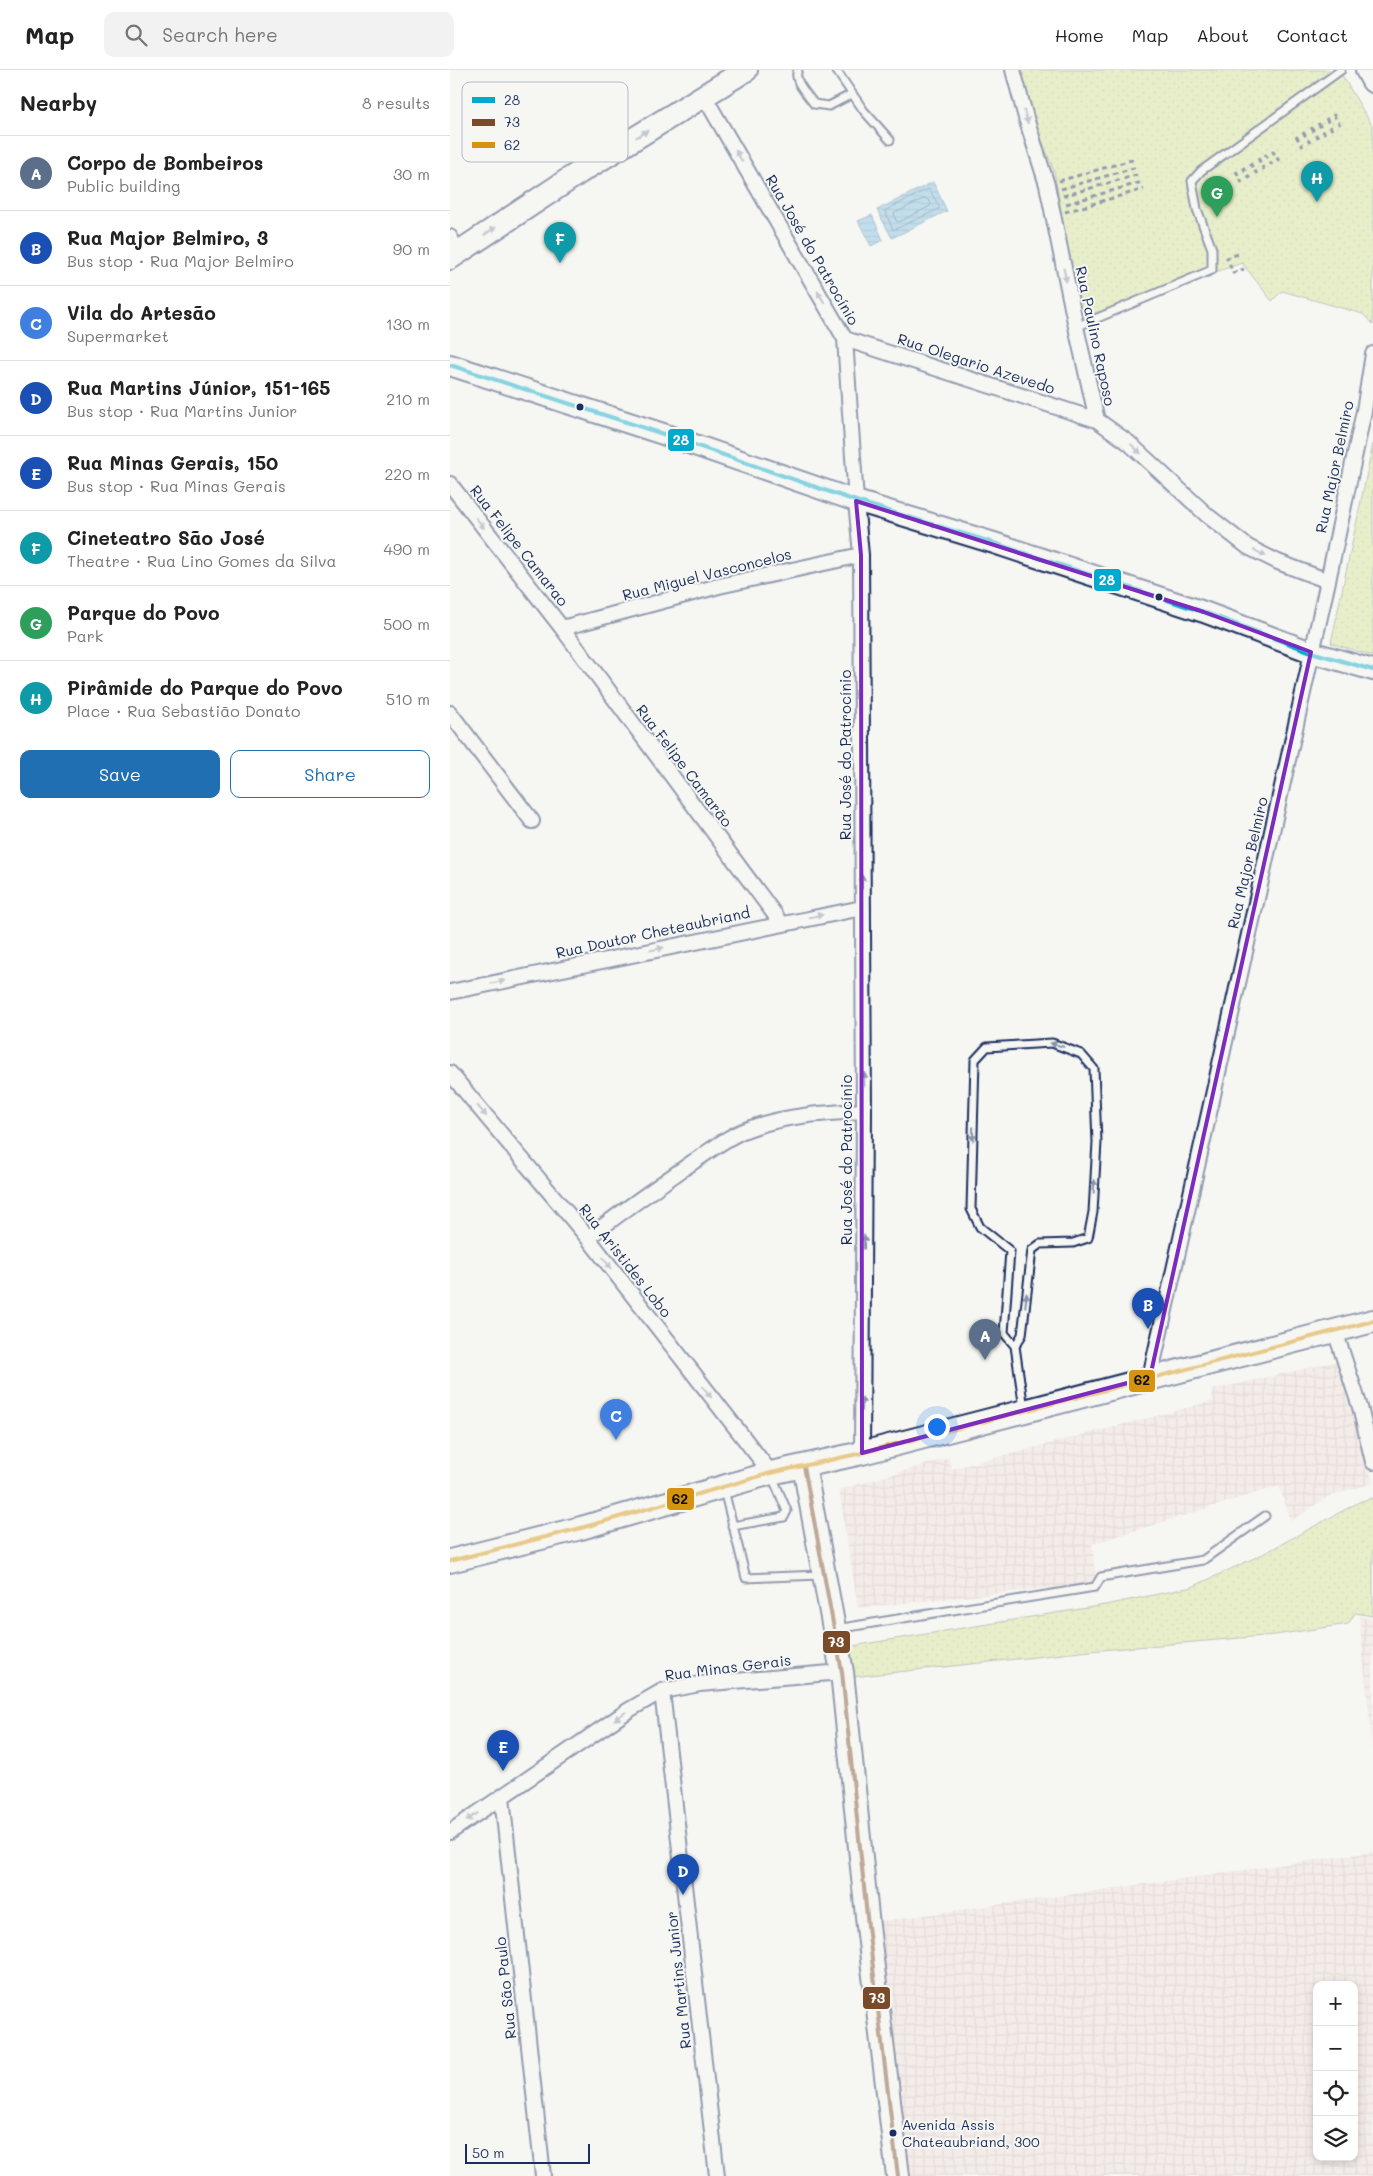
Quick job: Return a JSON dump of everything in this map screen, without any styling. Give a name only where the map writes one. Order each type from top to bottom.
[{"type":"main road","points":[[628,143],[746,70]]},
{"type":"main road","points":[[1367,70],[1373,81]]},
{"type":"main road","points":[[452,247],[596,162]]},
{"type":"main road","points":[[450,365],[663,434],[856,501],[994,543],[1204,612],[1311,652],[1373,670]]},
{"type":"main road","points":[[450,1561],[581,1528],[771,1473],[862,1453],[1150,1377],[1373,1321]]},
{"type":"main road","points":[[804,1466],[836,1629],[842,1672],[868,1926],[898,2176]]},
{"type":"street","name":"Rua Paulino Raposo","points":[[1013,70],[1047,185],[1097,420],[1130,443],[1208,516],[1248,547],[1278,562],[1328,581]]},
{"type":"street","name":"Rua José do Patrocínio","points":[[704,96],[845,339],[861,555],[864,1111],[862,1453]]},
{"type":"street","name":"Rua Olegario Azevedo","points":[[845,339],[1097,420]]},
{"type":"street","name":"Rua Major Belmiro","points":[[1150,1377],[1328,581],[1364,411],[1373,354]]},
{"type":"street","name":"Rua Felipe Camarao","points":[[450,484],[562,628]]},
{"type":"street","name":"Rua Miguel Vasconcelos","points":[[562,628],[719,586],[861,555]]},
{"type":"street","name":"Rua Felipe Camarão","points":[[562,628],[781,923]]},
{"type":"street","points":[[450,713],[532,821]]},
{"type":"street","name":"Rua Doutor Cheteaubriand","points":[[450,992],[862,908]]},
{"type":"street","name":"Rua Aristides Lobo","points":[[450,1074],[588,1238],[771,1473]]},
{"type":"street","points":[[588,1238],[640,1197],[719,1145],[747,1129],[781,1119],[864,1111]]},
{"type":"street","points":[[1335,1331],[1360,1407],[1373,1462]]},
{"type":"street","name":"Rua Minas Gerais","points":[[450,1832],[629,1710],[662,1691],[700,1684],[842,1672]]},
{"type":"street","name":"Rua Martins Junior","points":[[662,1691],[717,2176]]},
{"type":"street","name":"Rua São Paulo","points":[[502,1797],[543,2176]]},
{"type":"lane","points":[[798,70],[796,73],[797,79],[814,104],[830,106],[852,94]]},
{"type":"lane","points":[[836,70],[852,94],[890,140]]},
{"type":"lane","points":[[1076,327],[1212,270],[1212,249],[1196,209],[1192,181],[1201,172],[1340,70]]},
{"type":"lane","points":[[1014,1346],[1022,1335],[1032,1250],[1040,1244],[1073,1243],[1088,1238],[1093,1212],[1097,1142],[1094,1069],[1081,1054],[1052,1043],[987,1047],[975,1060],[971,1209],[980,1227],[1010,1251],[1004,1333],[1014,1346],[1024,1410]]},
{"type":"lane","points":[[732,1526],[784,1517],[786,1511],[771,1473]]},
{"type":"lane","points":[[723,1487],[746,1578],[825,1575]]},
{"type":"lane","points":[[836,1629],[1095,1587],[1101,1577],[1203,1560],[1265,1516]]},
{"type":"path","points":[[1333,114],[1340,125]]},
{"type":"path","points":[[1326,118],[1332,130]]},
{"type":"path","points":[[1318,123],[1325,134]]},
{"type":"path","points":[[1311,127],[1318,138]]},
{"type":"path","points":[[1303,132],[1310,143]]},
{"type":"path","points":[[1296,136],[1303,147]]},
{"type":"path","points":[[1272,150],[1279,161]]},
{"type":"path","points":[[1265,154],[1272,165]]},
{"type":"path","points":[[1258,158],[1264,170]]},
{"type":"path","points":[[1062,180],[1135,159]]},
{"type":"path","points":[[1250,163],[1257,174]]},
{"type":"path","points":[[1064,188],[1137,167]]},
{"type":"path","points":[[1243,167],[1250,179]]},
{"type":"path","points":[[1236,172],[1242,183]]},
{"type":"path","points":[[1066,196],[1140,174]]},
{"type":"path","points":[[1068,203],[1142,182]]},
{"type":"path","points":[[1071,211],[1144,189]]},
{"type":"path","points":[[1238,254],[1227,258],[1232,273],[1244,269]]},
{"type":"highlighted area","points":[[856,501],[1204,612],[1311,652],[1150,1377],[862,1453],[861,555]]},
{"type":"shaded area","points":[[1338,1361],[1373,1483],[1327,1497],[1291,1521],[1279,1486],[1092,1544],[1096,1583],[858,1608],[839,1490],[948,1458],[952,1469],[1213,1401],[1211,1390]]},
{"type":"shaded area","points":[[1359,1616],[1373,1619],[1373,1751]]},
{"type":"shaded area","points":[[1373,1852],[1373,2176],[911,2176],[875,1922]]},
{"type":"green space","points":[[1014,70],[1339,70],[1373,127],[1373,325],[1363,314],[1282,291],[1272,301],[1242,263],[1080,318],[1054,171]]},
{"type":"green space","points":[[1373,444],[1373,656],[1331,643]]},
{"type":"green space","points":[[1373,1498],[1373,1616],[1355,1613],[1348,1624],[1275,1635],[1090,1651],[852,1677],[846,1647],[1105,1605],[1192,1587],[1263,1554],[1361,1501]]},
{"type":"water","points":[[933,182],[947,211],[892,238],[877,210]]},
{"type":"water","points":[[872,215],[883,240],[871,246],[858,221]]},
{"type":"transit line","name":"28","points":[[450,365],[663,434],[856,501],[994,543],[1204,612],[1311,652],[1373,670]]},
{"type":"transit line","name":"62","points":[[450,1561],[581,1528],[771,1473],[862,1453],[1373,1321]]},
{"type":"transit line","name":"73","points":[[804,1466],[842,1672],[868,1926],[898,2176]]},
{"type":"place","name":"Pirâmide do Parque do Povo","points":[[1317,202]]},
{"type":"place","name":"Parque do Povo","points":[[1217,217]]},
{"type":"place","name":"Cineteatro São José","points":[[560,263]]},
{"type":"place","name":"Rua Major Belmiro, 3","points":[[1148,1329]]},
{"type":"place","name":"Corpo de Bombeiros","points":[[985,1360]]},
{"type":"place","name":"Vila do Artesão","points":[[616,1440]]},
{"type":"place","name":"Rua Minas Gerais, 150","points":[[503,1771]]},
{"type":"place","name":"Rua Martins Júnior, 151-165","points":[[683,1895]]},
{"type":"place","name":"Avenida Assis Chateaubriand, 300","points":[[893,2133]]}]
